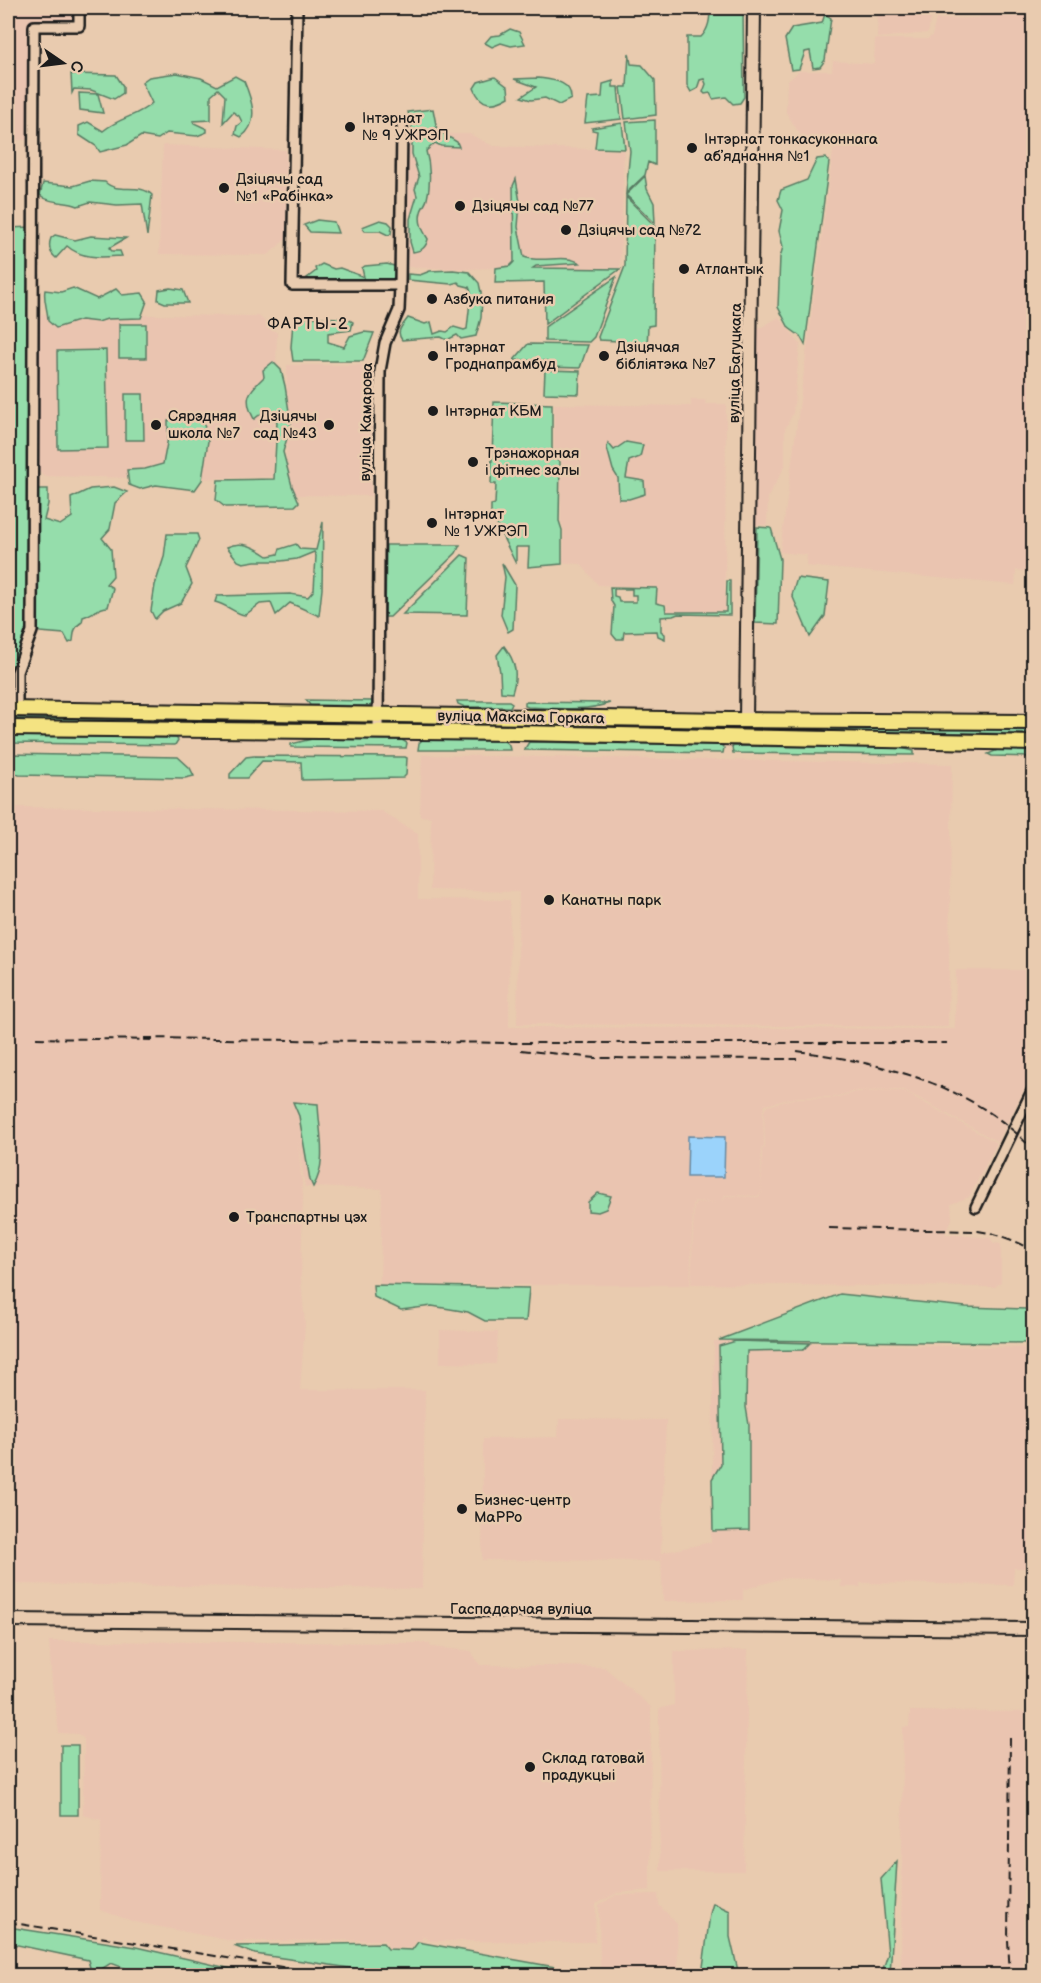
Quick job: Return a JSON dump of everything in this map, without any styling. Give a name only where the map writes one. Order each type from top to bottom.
[{"type":"main road","name":"вуліца Максіма Горкага","points":[[12,709],[1034,722]]},
{"type":"main road","points":[[745,737],[746,720]]},
{"type":"main road","name":"вуліца Максіма Горкага","points":[[8,728],[1034,743]]},
{"type":"street","points":[[12,709],[17,672],[32,631],[34,26],[79,26],[79,8]]},
{"type":"street","points":[[297,8],[292,285],[400,285]]},
{"type":"street","name":"вуліца Багуцкага","points":[[746,720],[754,8]]},
{"type":"street","name":"вуліца Камарова","points":[[378,732],[380,371],[385,343],[399,310],[402,127]]},
{"type":"street","points":[[976,1207],[1034,1087]]},
{"type":"street","name":"Гаспадарчая вуліца","points":[[8,1620],[1034,1629]]},
{"type":"shaded area","points":[[8,8],[75,8],[76,23],[29,25],[28,140],[8,140]]},
{"type":"shaded area","points":[[878,8],[979,8],[978,15],[931,18],[928,33],[877,38]]},
{"type":"shaded area","points":[[979,8],[1033,8],[1033,572],[1016,570],[1015,585],[806,566],[807,555],[780,552],[834,144],[804,139],[797,130],[786,112],[787,82],[799,71],[832,71],[833,61],[874,64],[875,39],[927,39],[932,36],[936,19],[979,18]]},
{"type":"shaded area","points":[[409,134],[470,134],[493,146],[624,150],[620,269],[511,267],[510,265],[465,269],[408,267]]},
{"type":"shaded area","name":"Дзіцячы сад №1 «Рабінка»","points":[[163,145],[286,150],[286,239],[268,255],[159,254]]},
{"type":"shaded area","name":"Сярэдняя школа №7","points":[[40,314],[259,316],[277,333],[273,477],[185,479],[43,476],[37,468]]},
{"type":"shaded area","points":[[779,317],[800,344],[793,413],[785,429],[785,466],[768,497],[767,525],[755,525],[757,330]]},
{"type":"shaded area","name":"Дзіцячы сад №43","points":[[287,365],[372,365],[371,496],[295,495],[286,490]]},
{"type":"shaded area","points":[[691,400],[705,400],[706,404],[726,404],[725,611],[667,611],[666,603],[657,602],[658,587],[598,585],[581,564],[563,563],[561,457],[554,452],[554,404],[691,406]]},
{"type":"shaded area","points":[[422,755],[952,764],[948,1027],[517,1024],[519,892],[430,890],[431,817],[420,816]]},
{"type":"shaded area","points":[[8,807],[381,811],[418,834],[418,899],[510,900],[509,1027],[955,1029],[956,970],[1033,970],[1033,1071],[998,1142],[904,1090],[856,1091],[834,1097],[798,1097],[765,1105],[763,1111],[764,1145],[761,1150],[762,1192],[762,1150],[765,1146],[764,1111],[767,1106],[797,1098],[834,1098],[856,1092],[903,1091],[997,1143],[969,1197],[951,1204],[952,1219],[945,1234],[990,1238],[994,1243],[1001,1244],[1001,1282],[995,1287],[691,1284],[694,1207],[696,1202],[715,1203],[695,1201],[693,1206],[690,1285],[380,1285],[382,1189],[305,1187],[298,1143],[303,1195],[301,1280],[305,1324],[300,1390],[425,1390],[422,1589],[8,1584]],"holes":[[[762,1192],[759,1197],[726,1196],[722,1203],[725,1195],[758,1196]]]},
{"type":"shaded area","points":[[440,1330],[498,1332],[496,1364],[440,1363]]},
{"type":"shaded area","points":[[714,1341],[1033,1348],[1033,1568],[1014,1568],[1013,1585],[860,1583],[860,1587],[841,1587],[841,1580],[783,1578],[743,1590],[743,1600],[663,1601],[661,1557],[660,1561],[482,1560],[483,1439],[558,1437],[559,1419],[666,1420],[661,1553],[711,1542]]},
{"type":"shaded area","points":[[49,1641],[429,1643],[431,1647],[471,1651],[480,1665],[604,1667],[651,1707],[650,1890],[617,1893],[596,1904],[595,1942],[430,1941],[423,1936],[422,1940],[417,1940],[411,1948],[389,1948],[385,1940],[232,1941],[135,1922],[100,1910],[101,1820],[83,1815],[84,1739],[78,1734],[59,1733]]},
{"type":"shaded area","points":[[748,1650],[744,1871],[660,1871],[659,1709],[674,1705],[674,1651]]},
{"type":"shaded area","points":[[910,1711],[1025,1712],[1023,1975],[901,1976],[903,1727],[909,1727]]},
{"type":"shaded area","points":[[1033,1763],[1034,1840],[1031,1840],[1030,1767]]},
{"type":"shaded area","points":[[658,1894],[659,1905],[677,1924],[678,1969],[600,1971],[599,1905],[616,1895]]},
{"type":"green space","points":[[710,8],[743,8],[744,97],[740,103],[733,104],[726,97],[713,99],[710,93],[705,94],[703,92],[706,84],[704,79],[700,80],[697,89],[691,92],[687,85],[687,37],[701,37],[704,34]]},
{"type":"green space","points":[[825,14],[831,18],[825,60],[820,67],[813,68],[810,51],[805,52],[799,69],[791,70],[785,39],[792,28],[822,23]]},
{"type":"green space","points":[[510,29],[519,32],[525,44],[511,46],[501,43],[492,47],[485,43],[491,36],[500,35]]},
{"type":"green space","points":[[629,53],[631,64],[642,65],[655,80],[656,115],[625,119],[621,87],[627,87]]},
{"type":"green space","points":[[177,73],[201,78],[217,86],[235,76],[244,81],[253,110],[251,125],[247,131],[241,137],[235,134],[237,126],[242,122],[233,112],[223,123],[225,96],[218,89],[211,95],[211,120],[193,121],[207,129],[207,132],[197,136],[167,133],[158,139],[141,136],[127,145],[100,152],[96,146],[79,135],[79,126],[88,122],[103,131],[147,107],[152,103],[142,82],[149,77]]},
{"type":"green space","points":[[71,74],[116,75],[123,86],[123,93],[114,99],[91,90],[74,89],[72,93]]},
{"type":"green space","points":[[495,77],[508,87],[509,97],[493,103],[484,102],[474,88],[478,82]]},
{"type":"green space","points":[[539,78],[565,85],[571,99],[559,105],[545,98],[531,100],[521,97],[536,87],[514,79]]},
{"type":"green space","points":[[613,81],[613,87],[618,87],[621,119],[585,123],[588,98],[602,97],[603,84]]},
{"type":"green space","points":[[79,93],[98,94],[103,113],[80,110]]},
{"type":"green space","points":[[433,109],[437,130],[457,142],[459,147],[441,146],[435,143],[426,151],[429,187],[420,219],[428,239],[423,249],[413,252],[410,242],[410,219],[417,196],[415,189],[419,177],[412,154],[412,128],[408,112]]},
{"type":"green space","points":[[655,120],[655,165],[648,162],[645,175],[626,193],[630,151],[626,122]]},
{"type":"green space","points":[[622,123],[625,149],[595,148],[597,131],[592,128]]},
{"type":"green space","points":[[825,158],[829,162],[805,345],[800,336],[789,328],[778,307],[780,257],[783,247],[779,231],[783,210],[778,200],[781,190],[807,180],[817,159]]},
{"type":"green space","points":[[645,176],[647,189],[654,203],[655,223],[626,195]]},
{"type":"green space","points":[[516,179],[520,202],[518,227],[524,257],[567,259],[580,263],[533,268],[620,269],[545,324],[544,282],[495,283],[496,268],[510,266],[514,262],[513,186]]},
{"type":"green space","points":[[90,181],[105,182],[116,188],[141,189],[152,195],[147,236],[142,204],[117,205],[90,202],[78,206],[48,200],[40,195],[43,183],[73,186]]},
{"type":"green space","points":[[626,197],[655,226],[654,325],[648,326],[647,347],[653,350],[638,351],[619,341],[599,340],[598,337],[625,266]]},
{"type":"green space","points":[[317,220],[334,222],[338,233],[310,232],[304,225]]},
{"type":"green space","points":[[380,220],[392,226],[391,234],[365,231],[362,227]]},
{"type":"green space","points":[[32,227],[29,626],[13,669],[12,692],[8,692],[8,228]]},
{"type":"green space","points":[[55,235],[75,240],[91,236],[126,238],[109,248],[112,251],[120,251],[122,256],[86,256],[67,246],[56,258],[50,247],[51,238]]},
{"type":"green space","points":[[322,264],[364,277],[362,268],[365,266],[387,264],[394,266],[399,275],[385,283],[319,281],[307,278],[316,271],[315,268]]},
{"type":"green space","points":[[430,271],[469,272],[479,283],[482,297],[481,318],[476,336],[461,339],[457,335],[447,340],[441,337],[402,340],[399,334],[408,318],[425,324],[431,322],[434,334],[447,332],[454,327],[467,329],[471,292],[469,287],[458,282],[451,284],[408,280],[408,274],[420,275]]},
{"type":"green space","points":[[616,277],[594,337],[589,342],[545,341],[545,327]]},
{"type":"green space","points":[[73,288],[97,299],[116,289],[122,295],[142,293],[147,301],[141,318],[107,319],[98,322],[81,320],[56,328],[48,321],[45,290],[61,292]]},
{"type":"green space","points":[[170,288],[183,290],[188,303],[165,303],[158,300],[159,290]]},
{"type":"green space","points":[[302,317],[346,318],[353,322],[351,330],[328,333],[328,342],[344,347],[350,336],[364,332],[374,333],[363,361],[293,361],[291,347],[293,322]]},
{"type":"green space","points":[[119,324],[146,324],[146,358],[119,358]]},
{"type":"green space","points":[[528,344],[588,345],[580,368],[547,367],[547,361],[514,360]]},
{"type":"green space","points":[[106,350],[108,448],[58,449],[57,351]]},
{"type":"green space","points":[[273,362],[281,370],[285,386],[291,424],[283,452],[299,502],[295,506],[225,507],[216,500],[218,480],[274,479],[277,422],[271,414],[262,413],[254,419],[248,400],[251,391],[264,377],[263,370]]},
{"type":"green space","points":[[545,370],[580,371],[579,394],[544,393]]},
{"type":"green space","points":[[125,394],[143,394],[144,440],[125,440]]},
{"type":"green space","points":[[494,402],[552,404],[552,454],[560,462],[559,521],[562,530],[562,564],[528,567],[529,547],[516,547],[516,564],[491,513],[491,505],[495,504],[496,484],[491,484]]},
{"type":"green space","points":[[180,416],[202,416],[208,441],[202,480],[195,490],[156,485],[140,489],[129,485],[127,470],[145,469],[163,464],[168,438],[168,421]]},
{"type":"green space","points":[[626,442],[643,445],[640,457],[629,461],[626,478],[644,481],[645,494],[629,499],[619,499],[618,478],[613,470],[607,448],[608,443],[614,450]]},
{"type":"green space","points":[[114,487],[127,492],[115,503],[110,529],[102,538],[111,549],[113,576],[106,584],[113,588],[108,607],[83,617],[75,630],[73,641],[69,643],[64,634],[40,632],[34,626],[38,489],[48,489],[48,504],[44,520],[60,525],[72,517],[71,498],[90,489]]},
{"type":"green space","points":[[323,522],[322,589],[319,616],[290,603],[276,615],[271,603],[260,604],[245,615],[215,602],[217,596],[290,594],[308,597],[314,590],[316,556],[314,552],[297,559],[243,563],[238,561],[227,547],[238,544],[248,546],[268,556],[278,554],[280,549],[296,544],[300,549],[316,550]]},
{"type":"green space","points":[[757,527],[771,528],[780,559],[778,624],[755,623]]},
{"type":"green space","points":[[167,534],[197,534],[199,540],[186,568],[192,584],[181,603],[163,611],[155,619],[151,611]]},
{"type":"green space","points":[[386,545],[460,545],[456,553],[390,617],[385,617]]},
{"type":"green space","points":[[462,555],[469,558],[467,615],[403,614]]},
{"type":"green space","points":[[502,563],[515,585],[513,629],[508,632],[501,615],[505,577]]},
{"type":"green space","points":[[797,578],[829,582],[825,616],[810,637],[792,595]]},
{"type":"green space","points":[[727,581],[730,581],[730,615],[678,614],[661,617],[661,631],[665,634],[665,639],[658,636],[657,631],[624,632],[623,639],[616,639],[612,634],[614,606],[611,601],[610,587],[657,588],[656,603],[665,605],[666,612],[726,612]],"holes":[[[614,589],[632,589],[632,595],[636,595],[636,602],[619,602],[618,597],[614,596]]]},
{"type":"green space","points":[[504,646],[515,668],[512,693],[501,692],[497,655]]},
{"type":"green space","points":[[306,700],[372,701],[372,704],[370,706],[310,705]]},
{"type":"green space","points":[[457,701],[509,701],[512,703],[510,707],[465,707]]},
{"type":"green space","points":[[525,702],[610,703],[590,708],[569,709],[528,707],[525,706]]},
{"type":"green space","points":[[8,718],[356,723],[356,727],[8,724]]},
{"type":"green space","points":[[390,722],[725,726],[725,730],[389,726]]},
{"type":"green space","points":[[759,727],[1033,730],[1034,734],[762,730]]},
{"type":"green space","points":[[8,736],[176,738],[178,740],[175,745],[8,743]]},
{"type":"green space","points":[[312,739],[402,740],[407,743],[406,748],[291,747],[291,744]]},
{"type":"green space","points":[[422,740],[504,741],[509,745],[510,750],[418,750]]},
{"type":"green space","points":[[529,742],[721,745],[724,748],[723,753],[524,750]]},
{"type":"green space","points":[[732,747],[901,748],[914,751],[914,755],[733,753]]},
{"type":"green space","points":[[1000,749],[1033,750],[1033,757],[988,754]]},
{"type":"green space","points":[[8,754],[178,757],[190,768],[194,776],[185,778],[19,775],[8,770]]},
{"type":"green space","points":[[246,757],[405,757],[407,758],[406,775],[403,778],[302,780],[301,762],[262,761],[247,778],[230,778],[230,774]]},
{"type":"green space","points":[[293,1102],[318,1104],[321,1158],[318,1178],[313,1187],[299,1116]]},
{"type":"green space","points":[[598,1193],[611,1196],[606,1209],[598,1212],[588,1211],[588,1202]]},
{"type":"green space","points":[[373,1285],[529,1288],[526,1321],[485,1321],[468,1312],[432,1306],[401,1310],[374,1297]]},
{"type":"green space","points":[[840,1294],[966,1307],[1028,1309],[1033,1299],[1033,1343],[719,1340]]},
{"type":"green space","points":[[736,1341],[810,1343],[803,1350],[747,1351],[749,1530],[713,1531],[712,1479],[721,1464],[719,1346]]},
{"type":"green space","points":[[61,1745],[78,1745],[78,1815],[61,1815]]},
{"type":"green space","points":[[897,1861],[890,1975],[881,1975],[888,1954],[881,1879]]},
{"type":"green space","points":[[713,1903],[730,1911],[730,1937],[739,1975],[702,1975]]},
{"type":"green space","points":[[8,1927],[136,1947],[249,1973],[272,1975],[143,1975],[111,1963],[92,1975],[88,1960],[8,1943]]},
{"type":"green space","points":[[418,1942],[555,1967],[558,1975],[398,1975],[255,1954],[234,1946],[383,1943],[388,1949],[412,1950]]},
{"type":"water","points":[[688,1136],[725,1137],[724,1177],[687,1177]]},
{"type":"railway","points":[[36,1038],[153,1040]]},
{"type":"railway","points":[[144,1038],[512,1043],[947,1043]]},
{"type":"railway","points":[[521,1050],[596,1058],[797,1059]]},
{"type":"railway","points":[[797,1051],[861,1062],[925,1080],[984,1109],[1010,1128],[1034,1151]]},
{"type":"railway","points":[[829,1228],[978,1231],[1007,1238],[1034,1251]]},
{"type":"railway","points":[[1010,1738],[1008,1940],[1010,1976]]},
{"type":"railway","points":[[8,1922],[337,1976]]},
{"type":"place","name":"Інтэрнат № 9 УЖРЭП","points":[[350,127]]},
{"type":"place","name":"Інтэрнат тонкасуконнага абʼяднання №1","points":[[692,148]]},
{"type":"place","name":"Дзіцячы сад №1 «Рабінка»","points":[[224,188]]},
{"type":"place","name":"Дзіцячы сад №77","points":[[460,206]]},
{"type":"place","name":"Дзіцячы сад №72","points":[[566,230]]},
{"type":"place","name":"Атлантык","points":[[684,269]]},
{"type":"place","name":"Азбука питания","points":[[432,299]]},
{"type":"place","name":"Інтэрнат Гроднапрамбуд","points":[[433,356]]},
{"type":"place","name":"Дзіцячая бібліятэка №7","points":[[604,356]]},
{"type":"place","name":"Інтэрнат КБМ","points":[[433,411]]},
{"type":"place","name":"Сярэдняя школа №7","points":[[156,425]]},
{"type":"place","name":"Дзіцячы сад №43","points":[[329,425]]},
{"type":"place","name":"Трэнажорная і фітнес залы","points":[[473,462]]},
{"type":"place","name":"Інтэрнат № 1 УЖРЭП","points":[[432,523]]},
{"type":"place","name":"Канатны парк","points":[[549,900]]},
{"type":"place","name":"Транспартны цэх","points":[[234,1217]]},
{"type":"place","name":"Бизнес-центр МаРРо","points":[[462,1509]]},
{"type":"place","name":"Склад гатовай прадукцыі","points":[[530,1767]]},
{"type":"district","name":"ФАРТЫ-2","points":[[308,323]]}]
